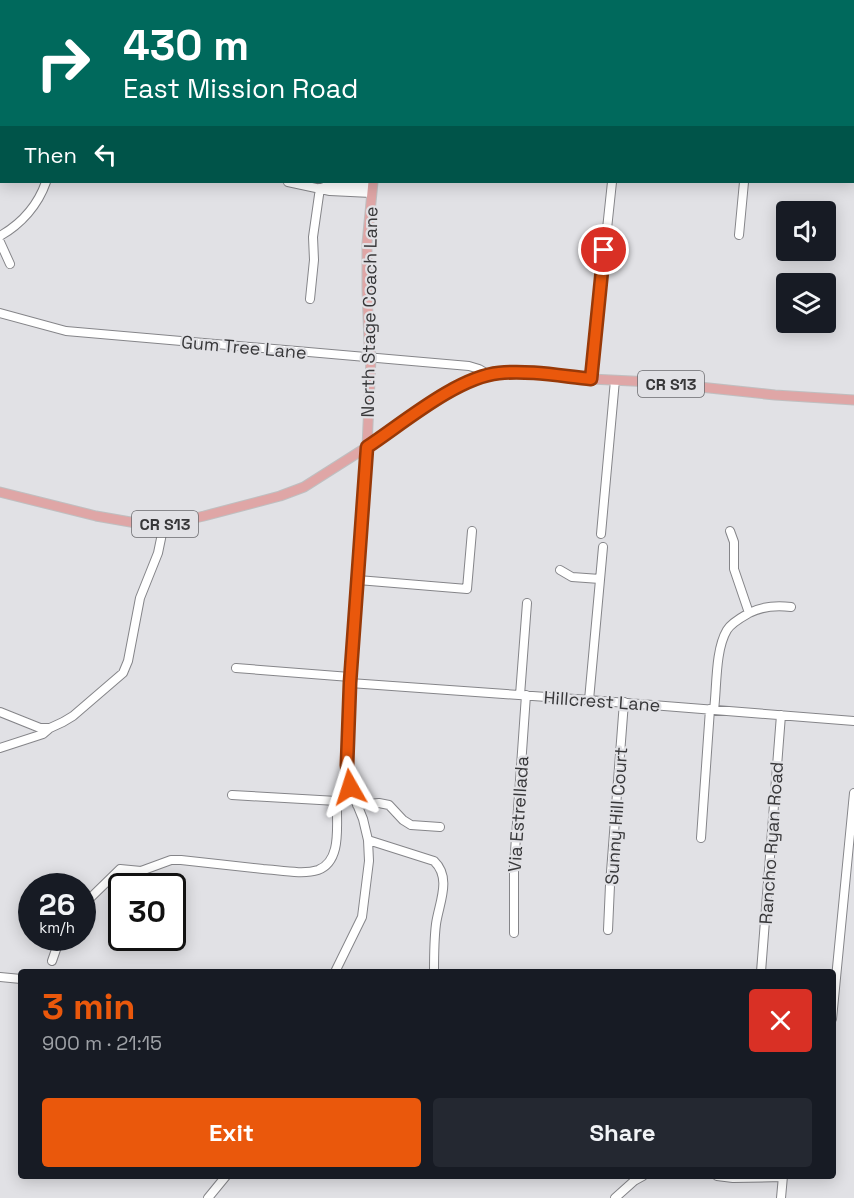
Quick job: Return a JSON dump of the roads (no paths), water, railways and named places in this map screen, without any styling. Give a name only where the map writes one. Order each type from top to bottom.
[{"type":"main road","name":"North Stage Coach Lane","points":[[367,447],[371,358],[367,243],[372,187]]},
{"type":"main road","name":"CR S13","points":[[0,492],[142,524],[164,524],[204,516],[304,487],[447,393],[467,382],[497,373],[530,373],[854,400]]},
{"type":"main road","points":[[368,429],[379,432],[391,431]]},
{"type":"street","points":[[0,236],[11,230],[28,214],[46,183]]},
{"type":"street","points":[[293,183],[320,188],[330,185],[372,187]]},
{"type":"street","points":[[591,379],[612,183]]},
{"type":"street","points":[[739,235],[744,183]]},
{"type":"street","points":[[310,299],[314,261],[313,237],[320,188]]},
{"type":"street","points":[[0,242],[10,264]]},
{"type":"street","name":"Gum Tree Lane","points":[[0,313],[66,331],[469,366],[489,375]]},
{"type":"street","points":[[602,534],[615,380]]},
{"type":"street","name":"North Stage Coach Lane","points":[[336,969],[362,917],[369,861],[368,840],[363,819],[350,787],[347,765],[350,680],[367,447]]},
{"type":"street","points":[[0,748],[43,734],[73,716],[123,673],[128,661],[140,598],[158,553],[164,524]]},
{"type":"street","points":[[358,580],[467,589],[472,531]]},
{"type":"street","points":[[730,531],[734,542],[734,569],[749,613]]},
{"type":"street","points":[[589,700],[603,547]]},
{"type":"street","points":[[560,570],[572,577],[600,579]]},
{"type":"street","name":"Via Estrellada","points":[[514,933],[514,866],[527,603]]},
{"type":"street","points":[[701,838],[712,710],[721,645],[728,628],[742,616],[758,609],[778,605],[791,608]]},
{"type":"street","name":"Hillcrest Lane","points":[[236,668],[523,695],[854,721]]},
{"type":"street","name":"Sunny Hill Court","points":[[608,930],[624,702]]},
{"type":"street","points":[[0,712],[40,728],[50,728]]},
{"type":"street","name":"Rancho Ryan Road","points":[[761,969],[781,715]]},
{"type":"street","points":[[96,892],[120,869],[141,871],[171,860],[296,872],[318,871],[335,853],[337,801],[339,794],[350,787]]},
{"type":"street","points":[[836,978],[854,793]]},
{"type":"street","points":[[232,795],[337,801]]},
{"type":"street","points":[[357,805],[366,803],[389,805],[411,825],[440,827]]},
{"type":"street","points":[[368,840],[434,861],[439,866],[443,879],[443,890],[436,924],[434,969]]},
{"type":"street","points":[[52,961],[55,951]]},
{"type":"street","points":[[0,977],[18,979]]},
{"type":"street","points":[[208,1198],[224,1179]]},
{"type":"street","points":[[615,1198],[638,1179]]},
{"type":"street","points":[[781,1198],[783,1179]]}]
